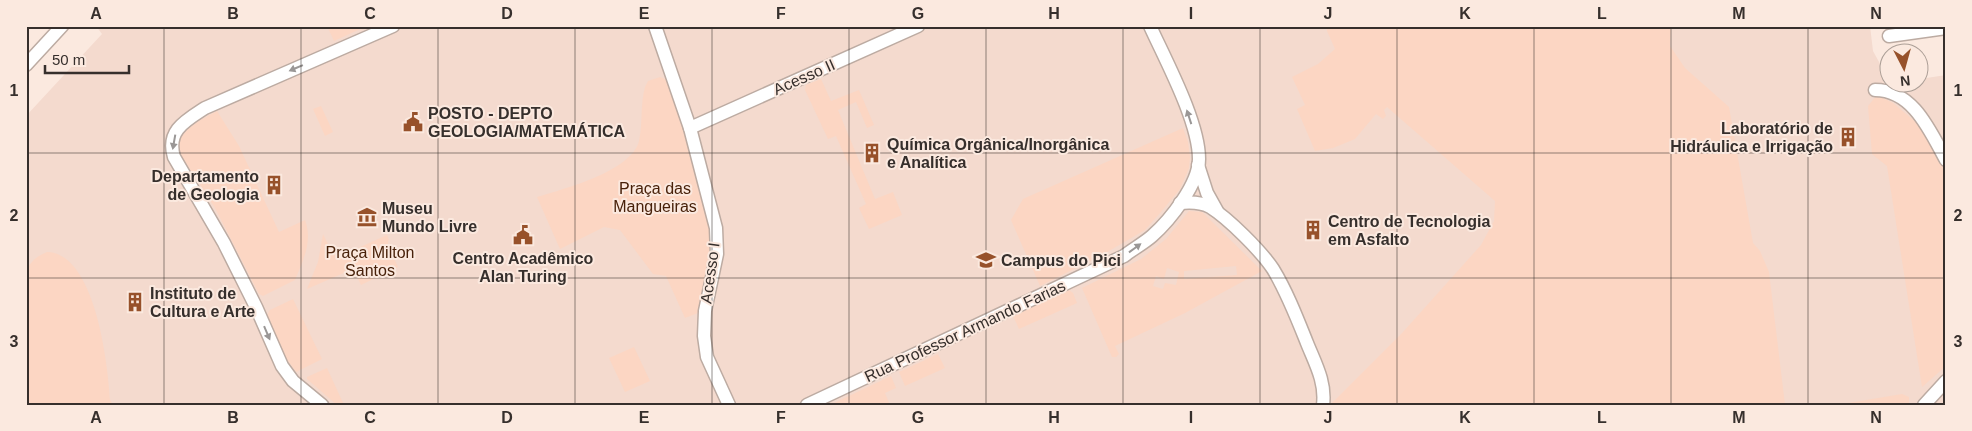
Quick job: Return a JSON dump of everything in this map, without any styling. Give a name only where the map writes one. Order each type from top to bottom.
[{"type":"street","points":[[26,65],[62,26]]},
{"type":"street","points":[[322,405],[294,381],[282,366],[256,307],[224,243],[174,158],[171,147],[177,130],[186,120],[205,108],[393,26]]},
{"type":"street","name":"Acesso I","points":[[654,26],[690,128],[716,228],[717,254],[705,311],[704,336],[707,357],[729,405]]},
{"type":"street","name":"Acesso II","points":[[690,128],[918,26]]},
{"type":"street","name":"Rua Professor Armando Farias","points":[[807,405],[1124,256],[1153,236],[1192,185],[1198,165],[1198,150],[1187,110],[1150,26]]},
{"type":"street","points":[[1889,36],[1946,28]]},
{"type":"street","points":[[1875,90],[1892,92],[1901,97],[1914,109],[1927,126],[1946,160]]},
{"type":"street","points":[[1198,165],[1211,203],[1220,216]]},
{"type":"street","points":[[1180,203],[1199,203],[1210,207],[1235,228],[1272,268],[1297,317],[1322,379],[1325,393],[1323,405]]},
{"type":"street","points":[[1924,405],[1946,381]]},
{"type":"shaded area","name":"Campus do Pici","points":[[96,26],[1870,26],[1873,51],[1880,64],[1880,92],[1930,92],[1930,77],[1946,75],[1946,405],[26,405],[26,116],[102,34]]},
{"type":"green space","points":[[327,26],[367,26],[334,41]]},
{"type":"green space","points":[[1327,26],[1671,26],[1670,46],[1685,68],[1729,107],[1753,243],[1760,251],[1769,272],[1785,405],[1330,405],[1403,332],[1481,245],[1494,221],[1495,201],[1387,107],[1384,110],[1386,116],[1383,119],[1376,114],[1355,139],[1333,148],[1315,151],[1297,109],[1305,105],[1292,77],[1318,64],[1335,49],[1327,31]]},
{"type":"green space","name":"Praça das Mangueiras","points":[[660,77],[670,81],[710,225],[710,262],[698,313],[685,318],[666,276],[653,274],[620,230],[604,227],[560,249],[537,197],[596,177],[611,170],[634,152],[639,141],[645,87],[648,81]]},
{"type":"green space","points":[[821,79],[831,101],[859,90],[874,125],[867,128],[856,102],[838,110],[875,199],[893,192],[902,215],[869,229],[859,208],[866,204],[836,136],[828,139],[805,90],[806,85]]},
{"type":"green space","points":[[1877,95],[1893,103],[1925,130],[1946,173],[1946,366],[1922,387],[1887,166],[1872,154],[1868,106]]},
{"type":"green space","points":[[321,106],[333,132],[325,136],[313,109]]},
{"type":"green space","points":[[217,111],[239,146],[279,232],[305,220],[307,228],[306,251],[295,280],[263,296],[259,294],[215,208],[177,149],[182,136],[192,126]]},
{"type":"green space","points":[[1183,128],[1188,142],[1189,168],[1180,189],[1145,230],[1102,255],[1040,286],[1011,220],[1023,199]]},
{"type":"green space","points":[[1189,211],[1202,212],[1262,271],[1185,313],[1115,346],[1119,354],[1116,357],[1112,357],[1082,288],[1141,259],[1166,239]],"holes":[[[1236,266],[1237,275],[1184,279],[1184,271]],[[1167,268],[1179,272],[1176,285],[1165,283],[1163,289],[1153,286],[1156,276],[1164,279]]]},
{"type":"green space","name":"Praça Milton Santos","points":[[323,234],[332,252],[335,251],[338,257],[387,235],[388,245],[398,267],[361,285],[353,269],[307,289],[318,262]]},
{"type":"green space","points":[[47,252],[63,257],[77,270],[88,290],[102,337],[110,400],[113,405],[26,405],[26,271],[35,259]]},
{"type":"green space","points":[[1069,290],[1073,293],[1077,303],[1019,329],[1013,316]]},
{"type":"green space","points":[[293,299],[322,359],[296,372],[282,353],[267,315],[270,310]]},
{"type":"green space","points":[[634,347],[650,381],[625,392],[609,358]]},
{"type":"green space","points":[[938,354],[945,368],[905,386],[899,372]]},
{"type":"green space","points":[[327,368],[344,405],[337,405],[307,379],[307,377]]},
{"type":"green space","points":[[891,376],[896,388],[885,393],[890,405],[830,405]]},
{"type":"green space","points":[[1902,394],[1909,397],[1909,405],[1836,405]]},
{"type":"place","name":"POSTO - DEPTO GEOLOGIA/MATEMÁTICA","points":[[413,122]]},
{"type":"place","name":"Laboratório de Hidráulica e Irrigação","points":[[1848,137]]},
{"type":"place","name":"Química Orgânica/Inorgânica e Analítica","points":[[872,153]]},
{"type":"place","name":"Departamento de Geologia","points":[[274,185]]},
{"type":"place","name":"Museu Mundo Livre","points":[[367,217]]},
{"type":"place","name":"Centro de Tecnologia em Asfalto","points":[[1313,230]]},
{"type":"place","name":"Centro Acadêmico Alan Turing","points":[[523,235]]},
{"type":"place","name":"Campus do Pici","points":[[986,260]]},
{"type":"place","name":"Instituto de Cultura e Arte","points":[[135,302]]}]
